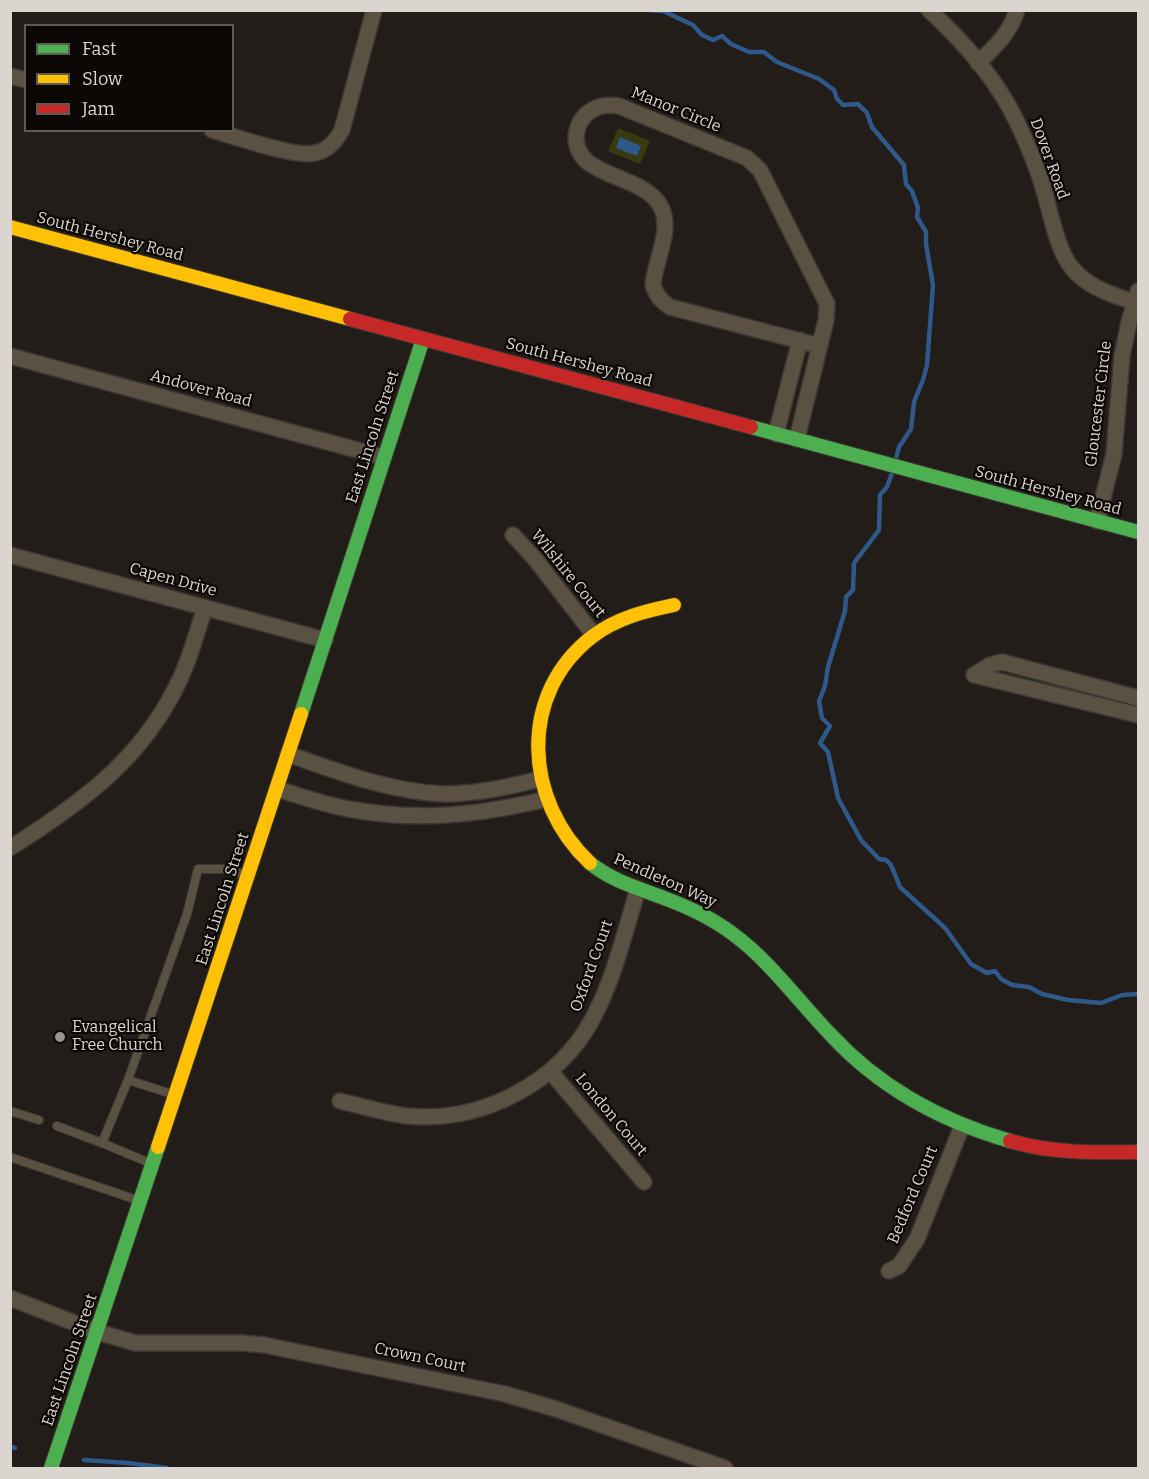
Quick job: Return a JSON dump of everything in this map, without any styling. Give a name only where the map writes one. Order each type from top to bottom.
[{"type":"main road","name":"South Hershey Road","points":[[10,227],[1138,532]]},
{"type":"main road","name":"East Lincoln Street","points":[[51,1468],[249,875],[423,339]]},
{"type":"main road","name":"Pendleton Way","points":[[674,604],[630,615],[594,635],[567,663],[548,697],[543,712],[538,746],[540,779],[547,799],[563,830],[581,853],[599,870],[638,889],[673,901],[698,913],[741,939],[770,964],[844,1049],[874,1076],[917,1105],[962,1126],[1004,1140],[1046,1150],[1092,1154],[1138,1152]]},
{"type":"street","points":[[219,132],[296,153],[316,153],[333,144],[342,130],[374,10]]},
{"type":"street","name":"Dover Road","points":[[930,10],[989,76],[1016,119],[1032,155],[1054,232],[1064,256],[1089,284],[1112,295],[1137,298]]},
{"type":"street","points":[[978,63],[1010,29],[1017,10]]},
{"type":"street","name":"Manor Circle","points":[[797,439],[820,346],[828,312],[825,296],[757,166],[747,158],[619,106],[602,105],[586,114],[577,130],[581,156],[593,166],[646,190],[661,207],[664,229],[653,286],[662,302],[670,307],[820,346]]},
{"type":"street","name":"Gloucester Circle","points":[[1097,521],[1114,454],[1122,356],[1137,298]]},
{"type":"street","points":[[776,434],[800,340]]},
{"type":"street","name":"Andover Road","points":[[10,356],[383,457]]},
{"type":"street","name":"Wilshire Court","points":[[513,535],[535,559],[594,635]]},
{"type":"street","name":"Capen Drive","points":[[10,555],[325,640]]},
{"type":"street","points":[[12,845],[68,810],[94,790],[118,768],[141,741],[162,711],[180,678],[205,608]]},
{"type":"street","points":[[1138,698],[1002,662],[990,665],[974,675],[1138,715]]},
{"type":"street","points":[[1067,697],[1071,681]]},
{"type":"street","points":[[288,754],[366,780],[426,793],[490,790],[540,779]]},
{"type":"street","points":[[277,789],[347,809],[429,816],[476,813],[547,799]]},
{"type":"street","name":"Oxford Court","points":[[340,1101],[409,1116],[453,1115],[486,1107],[512,1096],[550,1071],[564,1058],[594,1018],[605,993],[638,889]]},
{"type":"street","name":"London Court","points":[[550,1071],[644,1182]]},
{"type":"street","name":"Bedford Court","points":[[889,1271],[899,1266],[916,1239],[962,1126]]},
{"type":"street","name":"Crown Court","points":[[10,1298],[123,1340],[147,1344],[242,1343],[264,1345],[505,1394],[556,1409],[725,1468]]},
{"type":"lane","points":[[102,1143],[128,1080],[187,914],[198,869],[223,869],[249,875]]},
{"type":"lane","points":[[128,1080],[176,1095]]},
{"type":"lane","points":[[10,1112],[39,1120]]},
{"type":"lane","points":[[57,1126],[153,1164]]},
{"type":"lane","points":[[10,1157],[141,1202]]},
{"type":"shaded area","points":[[618,128],[650,141],[640,164],[608,151]]},
{"type":"water","points":[[620,137],[641,146],[637,156],[616,148]]},
{"type":"waterway","points":[[648,10],[663,11],[693,25],[702,35],[713,40],[722,36],[731,44],[749,52],[764,52],[777,62],[819,79],[834,90],[837,99],[843,105],[858,104],[867,113],[872,127],[904,165],[906,184],[912,191],[918,208],[917,217],[926,232],[933,285],[927,365],[914,402],[911,429],[899,447],[895,462]]},
{"type":"waterway","points":[[892,473],[887,487],[880,495],[879,530],[854,563],[853,590],[846,597],[845,611],[819,701],[822,718],[830,726],[820,743],[828,752],[838,798],[861,840],[879,859],[886,860],[891,865],[900,887],[945,928],[971,964],[987,973],[995,971],[1001,979],[1012,985],[1029,987],[1042,994],[1068,1000],[1101,1003],[1122,995],[1138,994]]},
{"type":"waterway","points":[[10,1446],[15,1448]]},
{"type":"waterway","points":[[84,1460],[167,1468]]},
{"type":"traffic: fast","points":[[301,714],[423,339]]},
{"type":"traffic: fast","points":[[751,427],[1138,532]]},
{"type":"traffic: fast","points":[[590,863],[616,879],[700,913],[733,934],[772,969],[850,1054],[891,1087],[936,1113],[1010,1141]]},
{"type":"traffic: fast","points":[[51,1468],[158,1147]]},
{"type":"traffic: slow","points":[[10,227],[350,319]]},
{"type":"traffic: slow","points":[[590,863],[568,838],[552,810],[542,779],[538,748],[541,717],[551,687],[568,660],[593,636],[622,620],[674,605]]},
{"type":"traffic: slow","points":[[158,1147],[301,714]]},
{"type":"traffic: jam","points":[[350,319],[751,427]]},
{"type":"traffic: jam","points":[[1010,1141],[1057,1150],[1138,1152]]},
{"type":"place","name":"Evangelical Free Church","points":[[60,1037]]}]
